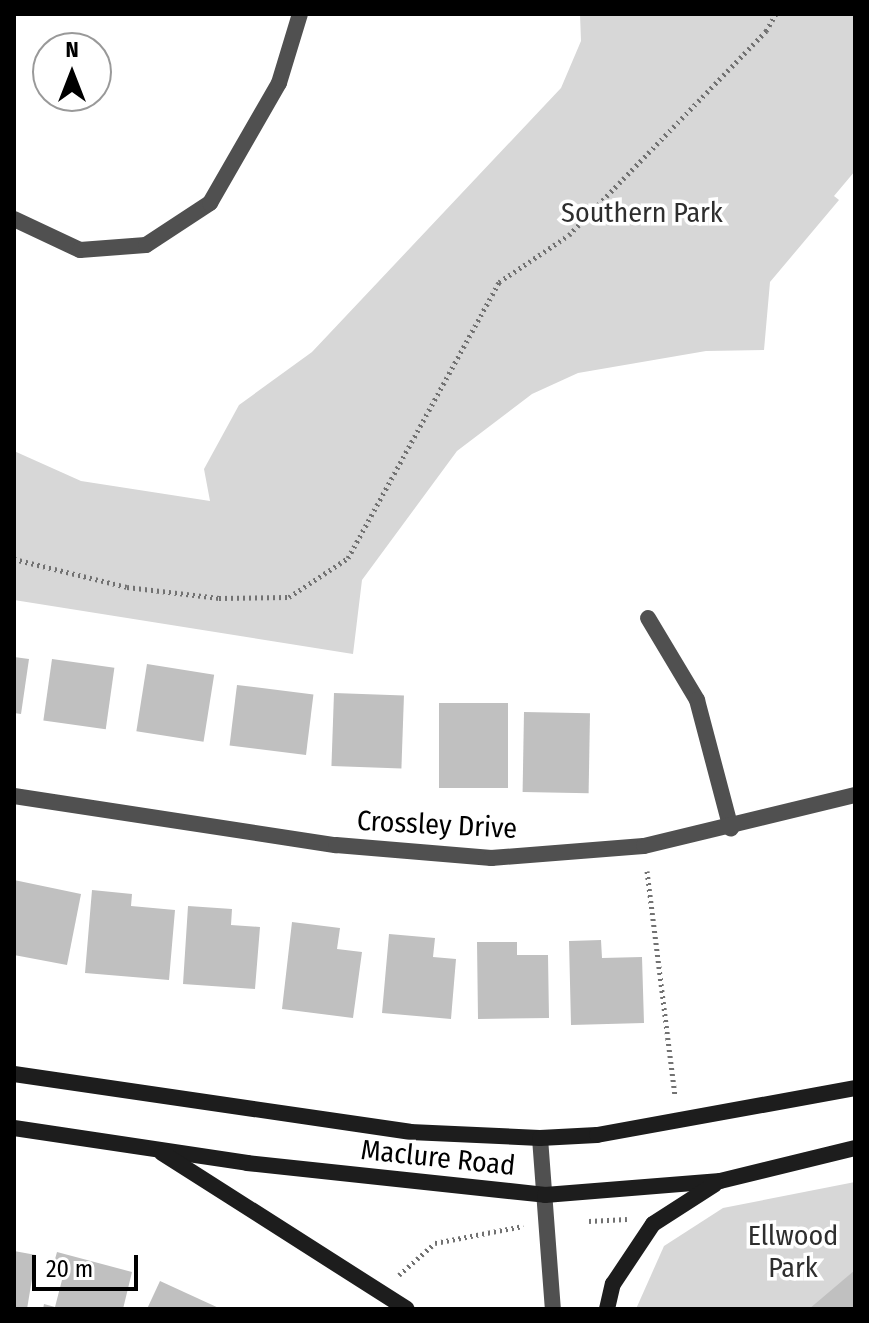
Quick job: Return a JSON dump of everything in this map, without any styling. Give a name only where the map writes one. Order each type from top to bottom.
[{"type":"main road","name":"Maclure Road","points":[[14,1074],[410,1132],[540,1138],[597,1135],[855,1088]]},
{"type":"main road","name":"Maclure Road","points":[[14,1128],[153,1148],[545,1195],[720,1181],[855,1148]]},
{"type":"main road","points":[[153,1148],[384,1290],[407,1309]]},
{"type":"main road","points":[[607,1309],[613,1284],[653,1224],[720,1181]]},
{"type":"street","points":[[14,219],[80,250],[146,245],[210,203],[279,83],[300,14]]},
{"type":"street","points":[[648,618],[697,700],[731,829]]},
{"type":"street","name":"Crossley Drive","points":[[14,796],[336,845],[475,857],[644,846],[731,829],[855,795]]},
{"type":"street","points":[[540,1138],[553,1309]]},
{"type":"path","points":[[14,559],[127,587],[219,598],[289,597],[348,558],[499,282],[569,235],[766,31],[776,14]]},
{"type":"path","points":[[644,846],[675,1098]]},
{"type":"path","points":[[384,1290],[435,1243],[547,1224],[625,1219],[653,1224]]},
{"type":"green space","name":"Southern Park","points":[[580,14],[855,14],[855,171],[834,196],[839,200],[770,282],[764,350],[706,351],[578,373],[532,394],[457,451],[362,580],[353,654],[14,600],[14,451],[81,481],[210,501],[204,469],[239,405],[312,352],[561,88],[581,41]]},
{"type":"green space","name":"Ellwood Park","points":[[855,1182],[855,1309],[636,1309],[664,1246],[723,1208]]},
{"type":"building","points":[[14,657],[29,659],[21,714],[14,713]]},
{"type":"building","points":[[52,659],[114,668],[106,729],[43,720]]},
{"type":"building","points":[[147,664],[214,675],[204,742],[136,731]]},
{"type":"building","points":[[237,685],[313,694],[306,755],[230,746]]},
{"type":"building","points":[[334,693],[404,695],[401,768],[331,766]]},
{"type":"building","points":[[439,703],[508,703],[508,788],[439,788]]},
{"type":"building","points":[[524,712],[590,713],[589,793],[523,792]]},
{"type":"building","points":[[14,880],[81,894],[67,965],[14,955]]},
{"type":"building","points":[[92,890],[132,894],[131,906],[175,910],[169,980],[85,973]]},
{"type":"building","points":[[188,906],[232,909],[231,925],[260,927],[255,989],[183,984]]},
{"type":"building","points":[[292,922],[340,928],[337,949],[362,952],[353,1018],[282,1009]]},
{"type":"building","points":[[389,934],[435,938],[433,957],[456,959],[451,1019],[382,1013]]},
{"type":"building","points":[[601,940],[602,958],[642,957],[644,1023],[571,1025],[569,941]]},
{"type":"building","points":[[477,942],[517,942],[517,955],[548,955],[549,1018],[478,1019]]},
{"type":"building","points":[[14,1251],[36,1255],[27,1309],[14,1309]]},
{"type":"building","points":[[57,1252],[132,1272],[123,1309],[43,1309],[44,1304],[55,1307],[62,1280],[50,1277]]},
{"type":"building","points":[[855,1270],[855,1309],[809,1309]]},
{"type":"building","points":[[160,1281],[221,1309],[147,1309]]}]
